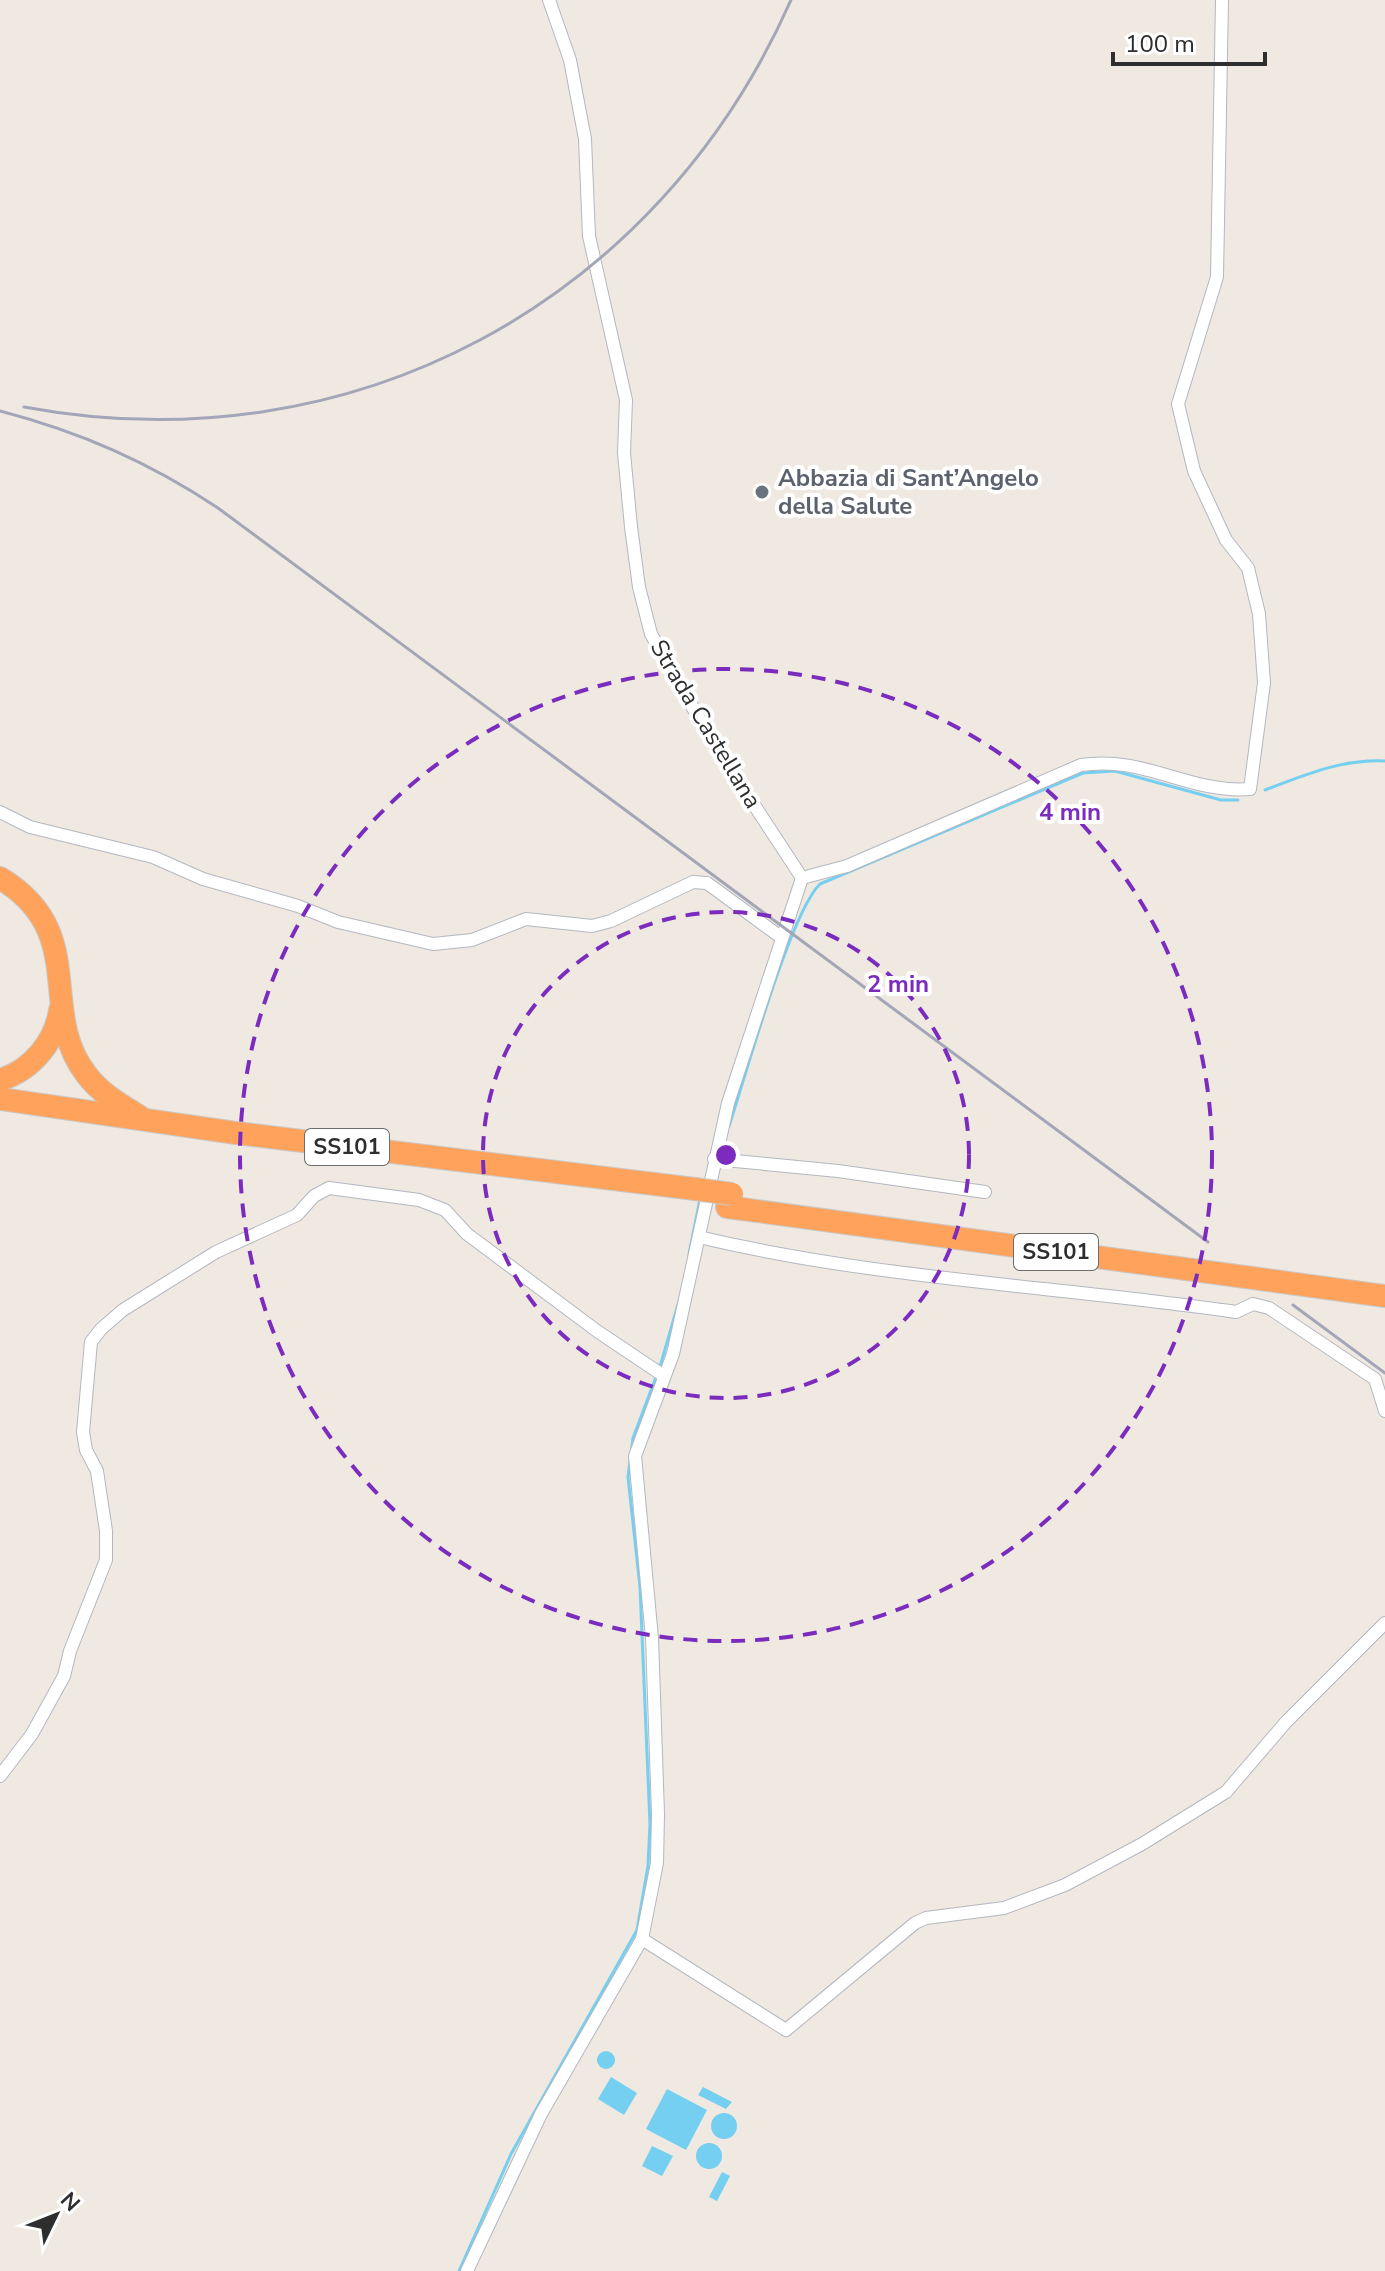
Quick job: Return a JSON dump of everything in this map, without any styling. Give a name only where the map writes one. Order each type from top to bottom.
[{"type":"highway","points":[[0,878],[38,912],[53,936],[63,989],[66,1030],[85,1073],[104,1093],[147,1120]]},
{"type":"highway","points":[[0,1080],[29,1066],[45,1048],[58,1024],[63,989]]},
{"type":"highway","name":"SS101","points":[[0,1099],[1385,1296]]},
{"type":"highway","name":"SS101","points":[[0,1114],[693,1196]]},
{"type":"highway","name":"SS101","points":[[730,1201],[1385,1283]]},
{"type":"street","name":"Strada Castellana","points":[[549,0],[570,60],[585,139],[589,236],[626,400],[624,453],[631,527],[639,587],[651,634],[702,725],[802,878]]},
{"type":"street","points":[[467,2271],[541,2114],[642,1939],[657,1863],[658,1814],[652,1638],[635,1456],[658,1373],[673,1354],[714,1159],[802,878],[847,866],[1081,765],[1109,761],[1187,781],[1250,789],[1264,683],[1259,614],[1248,568],[1226,540],[1194,471],[1178,404],[1217,277],[1222,0]]},
{"type":"street","points":[[0,812],[30,827],[153,857],[203,879],[298,906],[338,922],[423,943],[454,944],[472,940],[526,919],[592,926],[611,921],[693,882],[707,883],[782,938]]},
{"type":"street","points":[[714,1159],[838,1171],[985,1192]]},
{"type":"street","points":[[0,1776],[32,1734],[64,1676],[70,1651],[106,1560],[106,1531],[97,1471],[86,1450],[83,1432],[91,1342],[123,1310],[216,1252],[297,1215],[314,1196],[329,1188],[419,1200],[445,1210],[467,1234],[658,1373]]},
{"type":"street","points":[[699,1237],[823,1261],[943,1277],[1236,1312],[1253,1304],[1269,1308],[1375,1379],[1385,1411]]},
{"type":"street","points":[[642,1939],[786,2030],[915,1923],[926,1918],[1004,1908],[1065,1885],[1142,1844],[1226,1792],[1286,1722],[1385,1623]]},
{"type":"water","points":[[602,2051],[610,2051],[615,2060],[613,2067],[602,2069],[597,2064],[597,2056]]},
{"type":"water","points":[[611,2077],[637,2093],[624,2115],[598,2099]]},
{"type":"water","points":[[703,2087],[732,2102],[726,2109],[698,2095]]},
{"type":"water","points":[[667,2089],[707,2110],[686,2150],[646,2129]]},
{"type":"water","points":[[724,2113],[733,2117],[737,2126],[733,2135],[724,2139],[715,2135],[711,2126],[715,2117]]},
{"type":"water","points":[[709,2143],[718,2147],[722,2156],[718,2165],[709,2169],[700,2165],[696,2156],[700,2147]]},
{"type":"water","points":[[652,2146],[673,2156],[662,2176],[642,2166]]},
{"type":"water","points":[[722,2172],[730,2176],[717,2201],[709,2197]]},
{"type":"waterway","points":[[1265,790],[1338,765],[1385,761]]},
{"type":"waterway","points":[[729,1126],[782,961],[795,927],[820,884],[1083,773],[1115,771],[1221,800],[1238,800]]},
{"type":"waterway","points":[[689,1254],[700,1199]]},
{"type":"waterway","points":[[659,1370],[679,1301]]},
{"type":"waterway","points":[[459,2271],[511,2154],[637,1930],[648,1866],[650,1824],[640,1587],[628,1477],[633,1438],[656,1377]]},
{"type":"railway","points":[[24,407],[145,419],[263,412],[375,385],[480,340],[576,278],[661,200],[733,107],[791,0]]},
{"type":"railway","points":[[0,411],[113,450],[166,476],[218,508],[1208,1242]]},
{"type":"railway","points":[[1293,1305],[1385,1373]]},
{"type":"place","name":"Abbazia di Sant’Angelo della Salute","points":[[762,492]]}]
